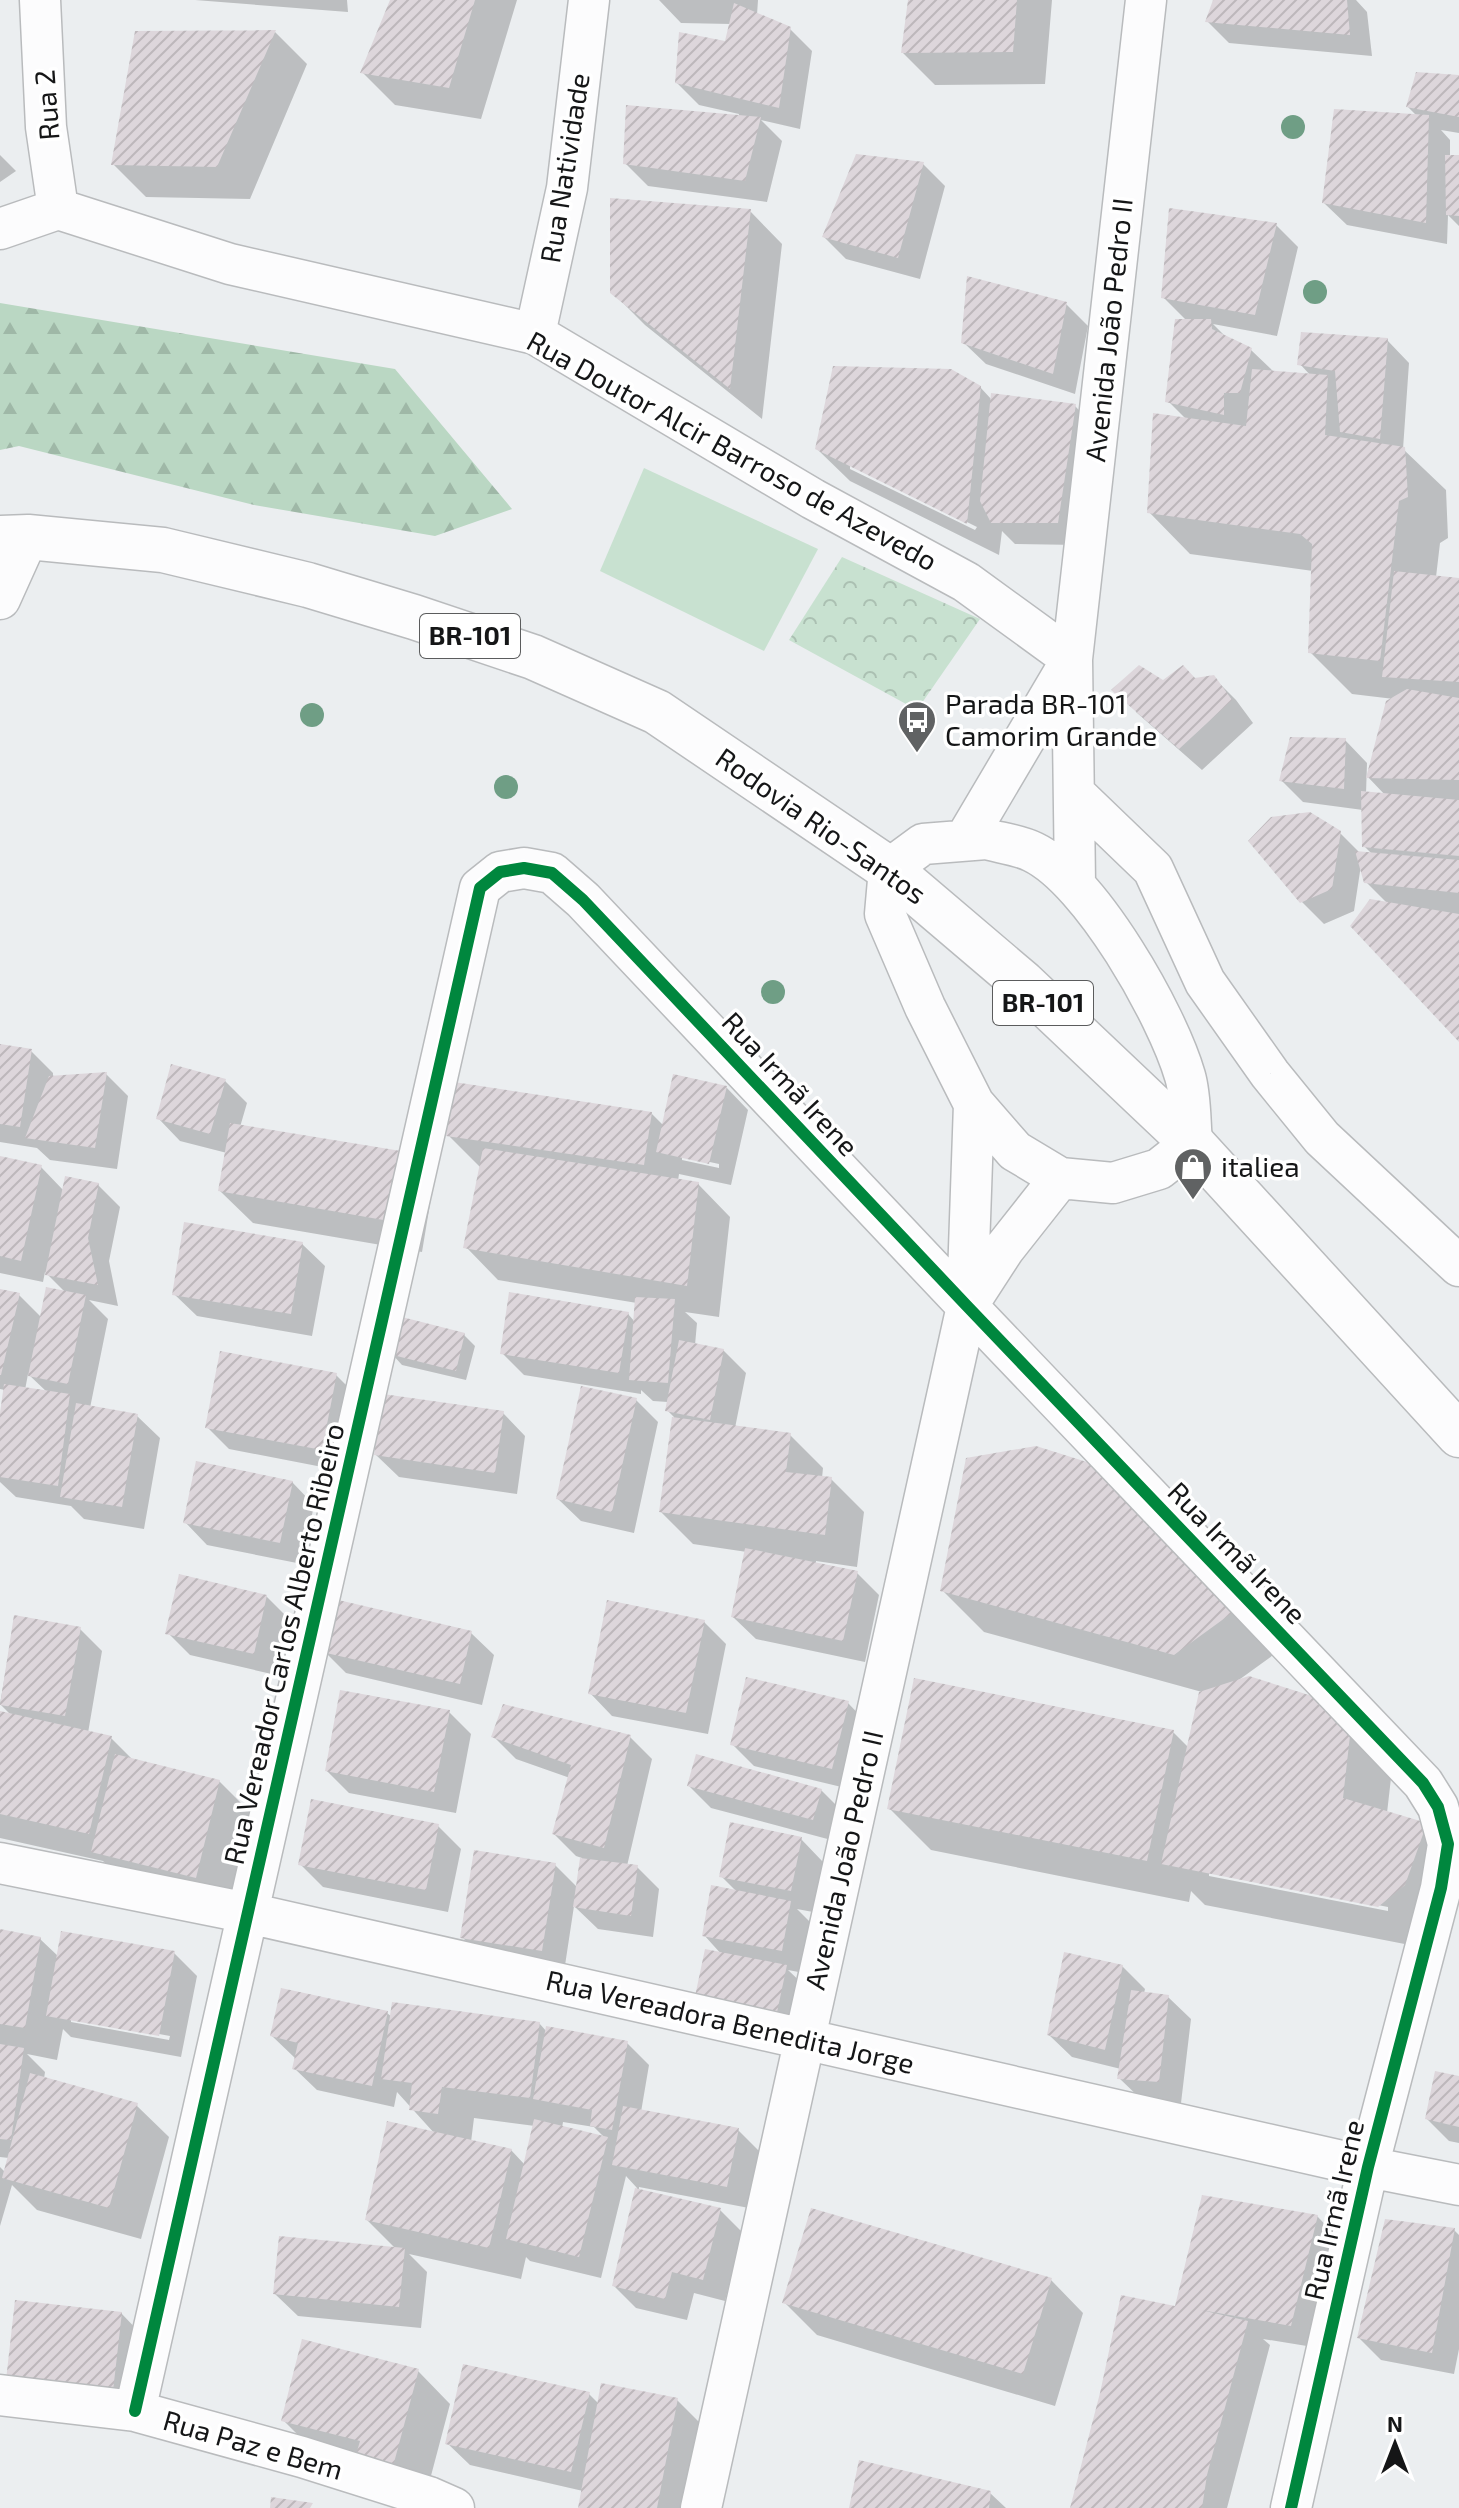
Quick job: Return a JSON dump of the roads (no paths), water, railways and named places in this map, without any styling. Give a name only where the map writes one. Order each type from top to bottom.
[{"type":"highway","name":"Rodovia Rio-Santos","points":[[14,538],[163,550],[308,585],[533,657],[657,712],[889,869],[1023,983],[1192,1143],[1459,1435]]},
{"type":"street","name":"Rua 2","points":[[40,0],[46,127],[58,209]]},
{"type":"street","name":"Rua Natividade","points":[[535,334],[567,188],[589,0]]},
{"type":"street","name":"Avenida João Pedro II","points":[[1075,883],[1072,659],[1146,0]]},
{"type":"street","points":[[0,229],[58,209]]},
{"type":"street","name":"Rua Doutor Alcir Barroso de Azevedo","points":[[58,209],[230,264],[535,334],[813,499],[966,582],[1072,659]]},
{"type":"street","points":[[0,599],[14,538]]},
{"type":"street","name":"Avenida João Pedro II","points":[[965,840],[1072,659]]},
{"type":"street","points":[[1074,793],[1153,869],[1205,982],[1270,1074],[1322,1138],[1459,1266]]},
{"type":"street","points":[[986,839],[1033,852],[1075,883],[1105,920],[1158,1012],[1185,1077],[1192,1143],[1159,1169],[1113,1183],[1060,1178],[1015,1151],[974,1104],[925,1007],[885,914],[889,869],[923,844],[965,840],[986,839]]},
{"type":"street","name":"Rua Irmã Irene","points":[[480,888],[500,872],[524,868],[552,873],[583,900],[1423,1783],[1438,1807],[1448,1844],[1441,1888],[1368,2167],[1291,2508]]},
{"type":"street","name":"Rua Vereador Carlos Alberto Ribeiro","points":[[135,2411],[480,888]]},
{"type":"street","name":"Avenida João Pedro II","points":[[701,2508],[967,1306],[974,1104]]},
{"type":"street","name":"Avenida João Pedro II","points":[[967,1306],[1004,1249],[1060,1178]]},
{"type":"street","name":"Rua Vereadora Benedita Jorge","points":[[0,1863],[248,1913],[1459,2185]]},
{"type":"street","name":"Rua Paz e Bem","points":[[0,2395],[135,2411],[302,2457],[429,2497],[454,2508]]},
{"type":"place","name":"Parada BR-101 Camorim Grande","points":[[917,754]]},
{"type":"place","name":"italiea","points":[[1193,1201]]}]
